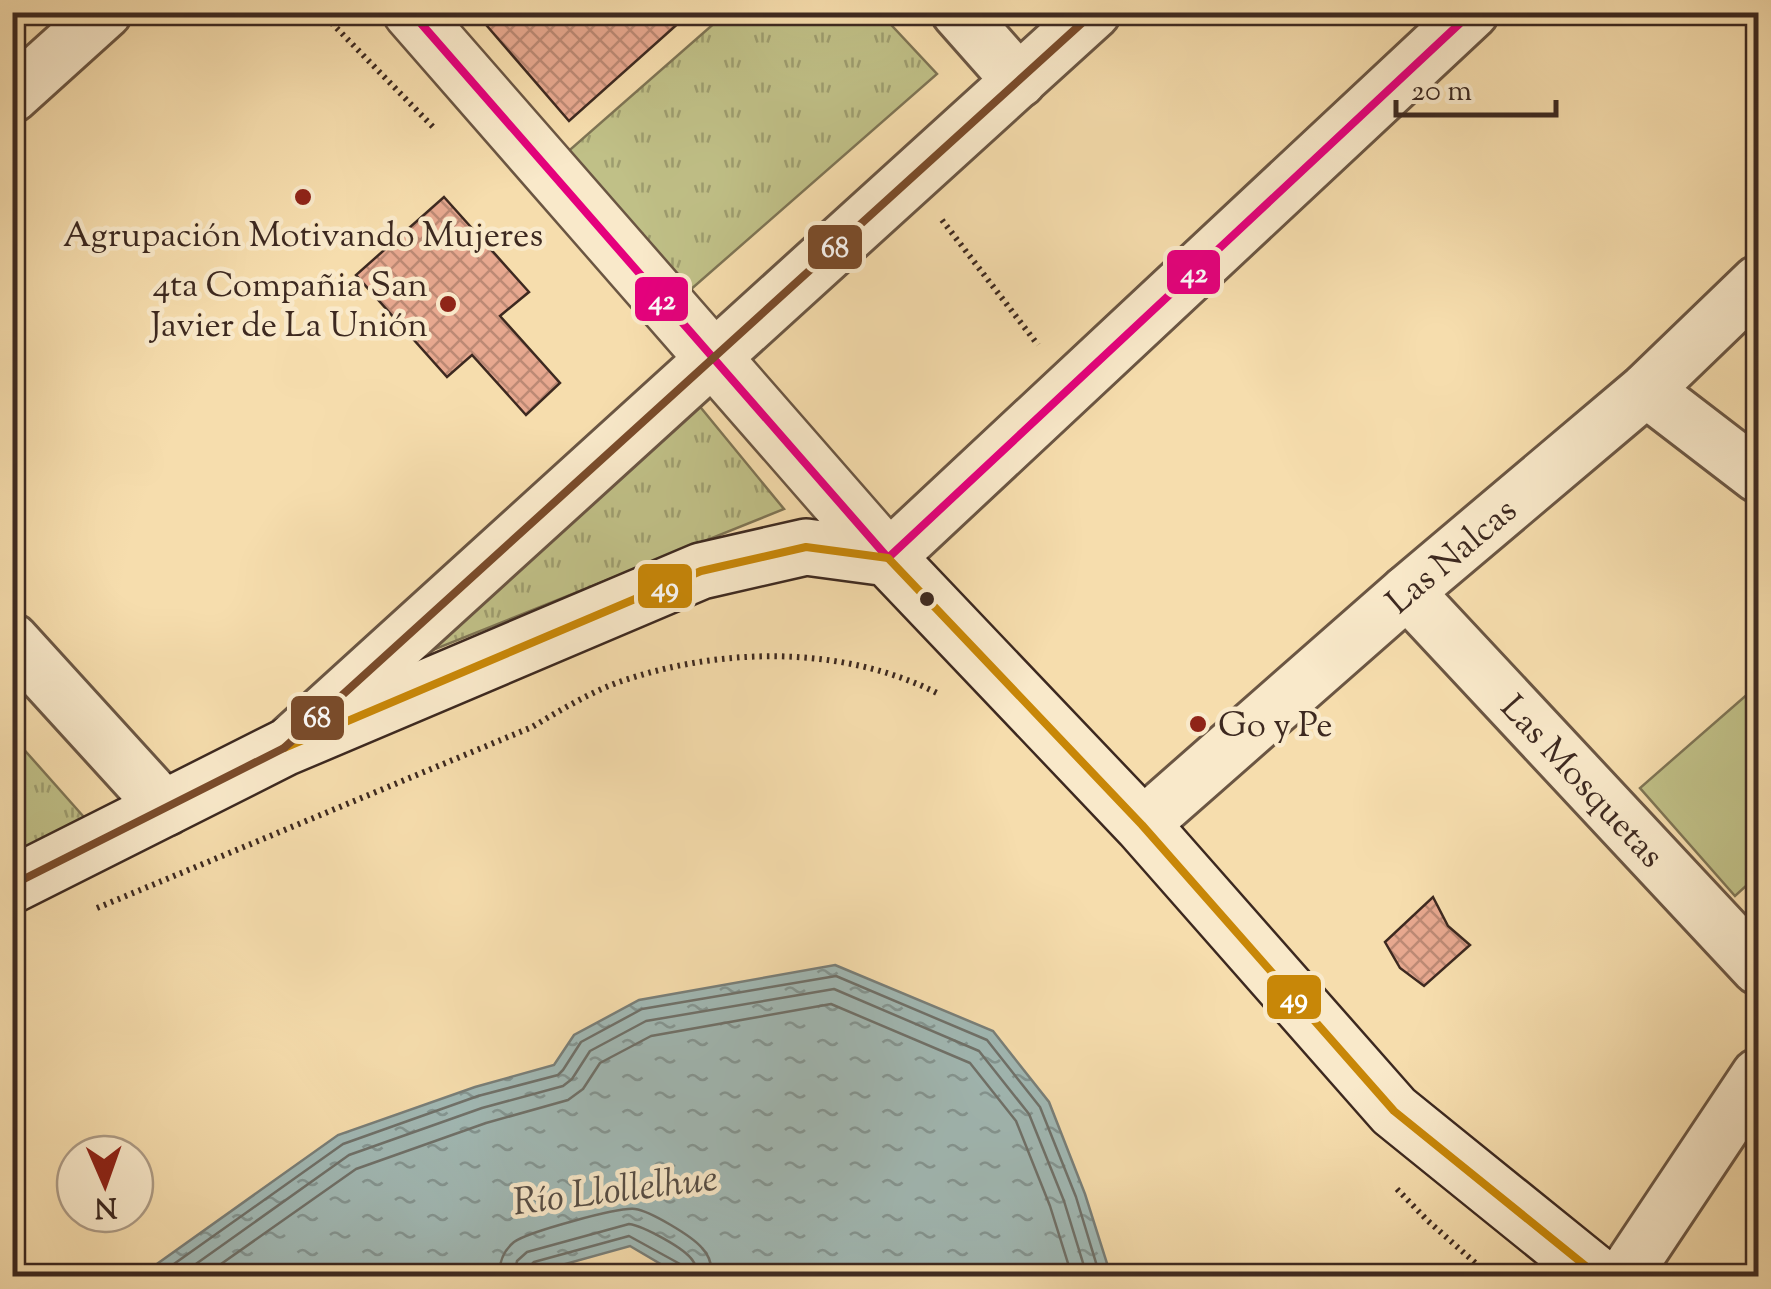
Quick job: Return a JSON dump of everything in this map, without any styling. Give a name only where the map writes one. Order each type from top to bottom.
[{"type":"main road","points":[[411,12],[888,558],[1142,825],[1394,1111],[1598,1276]]},
{"type":"main road","points":[[12,885],[284,748],[701,572],[806,546],[888,558]]},
{"type":"street","points":[[12,96],[106,12]]},
{"type":"street","points":[[958,12],[1020,80]]},
{"type":"street","points":[[284,748],[1094,12]]},
{"type":"street","points":[[888,558],[1472,12]]},
{"type":"street","name":"Las Nalcas","points":[[1142,825],[1646,390],[1758,282]]},
{"type":"street","points":[[1646,390],[1758,476]]},
{"type":"street","name":"Las Mosquetas","points":[[1408,592],[1758,968]]},
{"type":"street","points":[[12,640],[166,809]]},
{"type":"street","points":[[1624,1276],[1758,1076]]},
{"type":"path","points":[[910,179],[1070,386]]},
{"type":"path","points":[[84,914],[532,727],[618,682],[664,668],[760,656],[820,660],[877,671],[950,700]]},
{"type":"path","points":[[1386,1178],[1490,1276]]},
{"type":"green space","points":[[726,13],[880,13],[937,74],[681,298],[556,162]]},
{"type":"green space","points":[[697,403],[784,509],[393,666]]},
{"type":"green space","points":[[1758,685],[1758,875],[1735,896],[1640,788]]},
{"type":"green space","points":[[12,736],[91,825],[12,864]]},
{"type":"water","name":"Río Llollelhue","points":[[835,965],[993,1031],[1049,1102],[1085,1194],[1111,1276],[681,1276],[630,1246],[522,1276],[140,1276],[338,1135],[475,1087],[554,1065],[574,1035],[639,1000]]},
{"type":"building","points":[[475,12],[691,12],[569,121]]},
{"type":"building","name":"4ta Compañia San Javier de La Unión","points":[[444,197],[529,292],[500,316],[560,383],[526,415],[472,355],[447,377],[356,275]]},
{"type":"building","points":[[1433,897],[1448,926],[1470,945],[1424,986],[1400,968],[1385,942]]},
{"type":"transit line","name":"42","points":[[411,12],[888,558],[1472,12]]},
{"type":"transit line","name":"68","points":[[12,885],[284,748],[1094,12]]},
{"type":"transit line","name":"49","points":[[284,748],[701,571],[806,547],[888,558],[1142,825],[1394,1111],[1598,1276]]},
{"type":"place","name":"Agrupación Motivando Mujeres","points":[[303,197]]},
{"type":"place","name":"4ta Compañia San Javier de La Unión","points":[[448,304]]},
{"type":"place","name":"Go y Pe","points":[[1198,724]]}]
